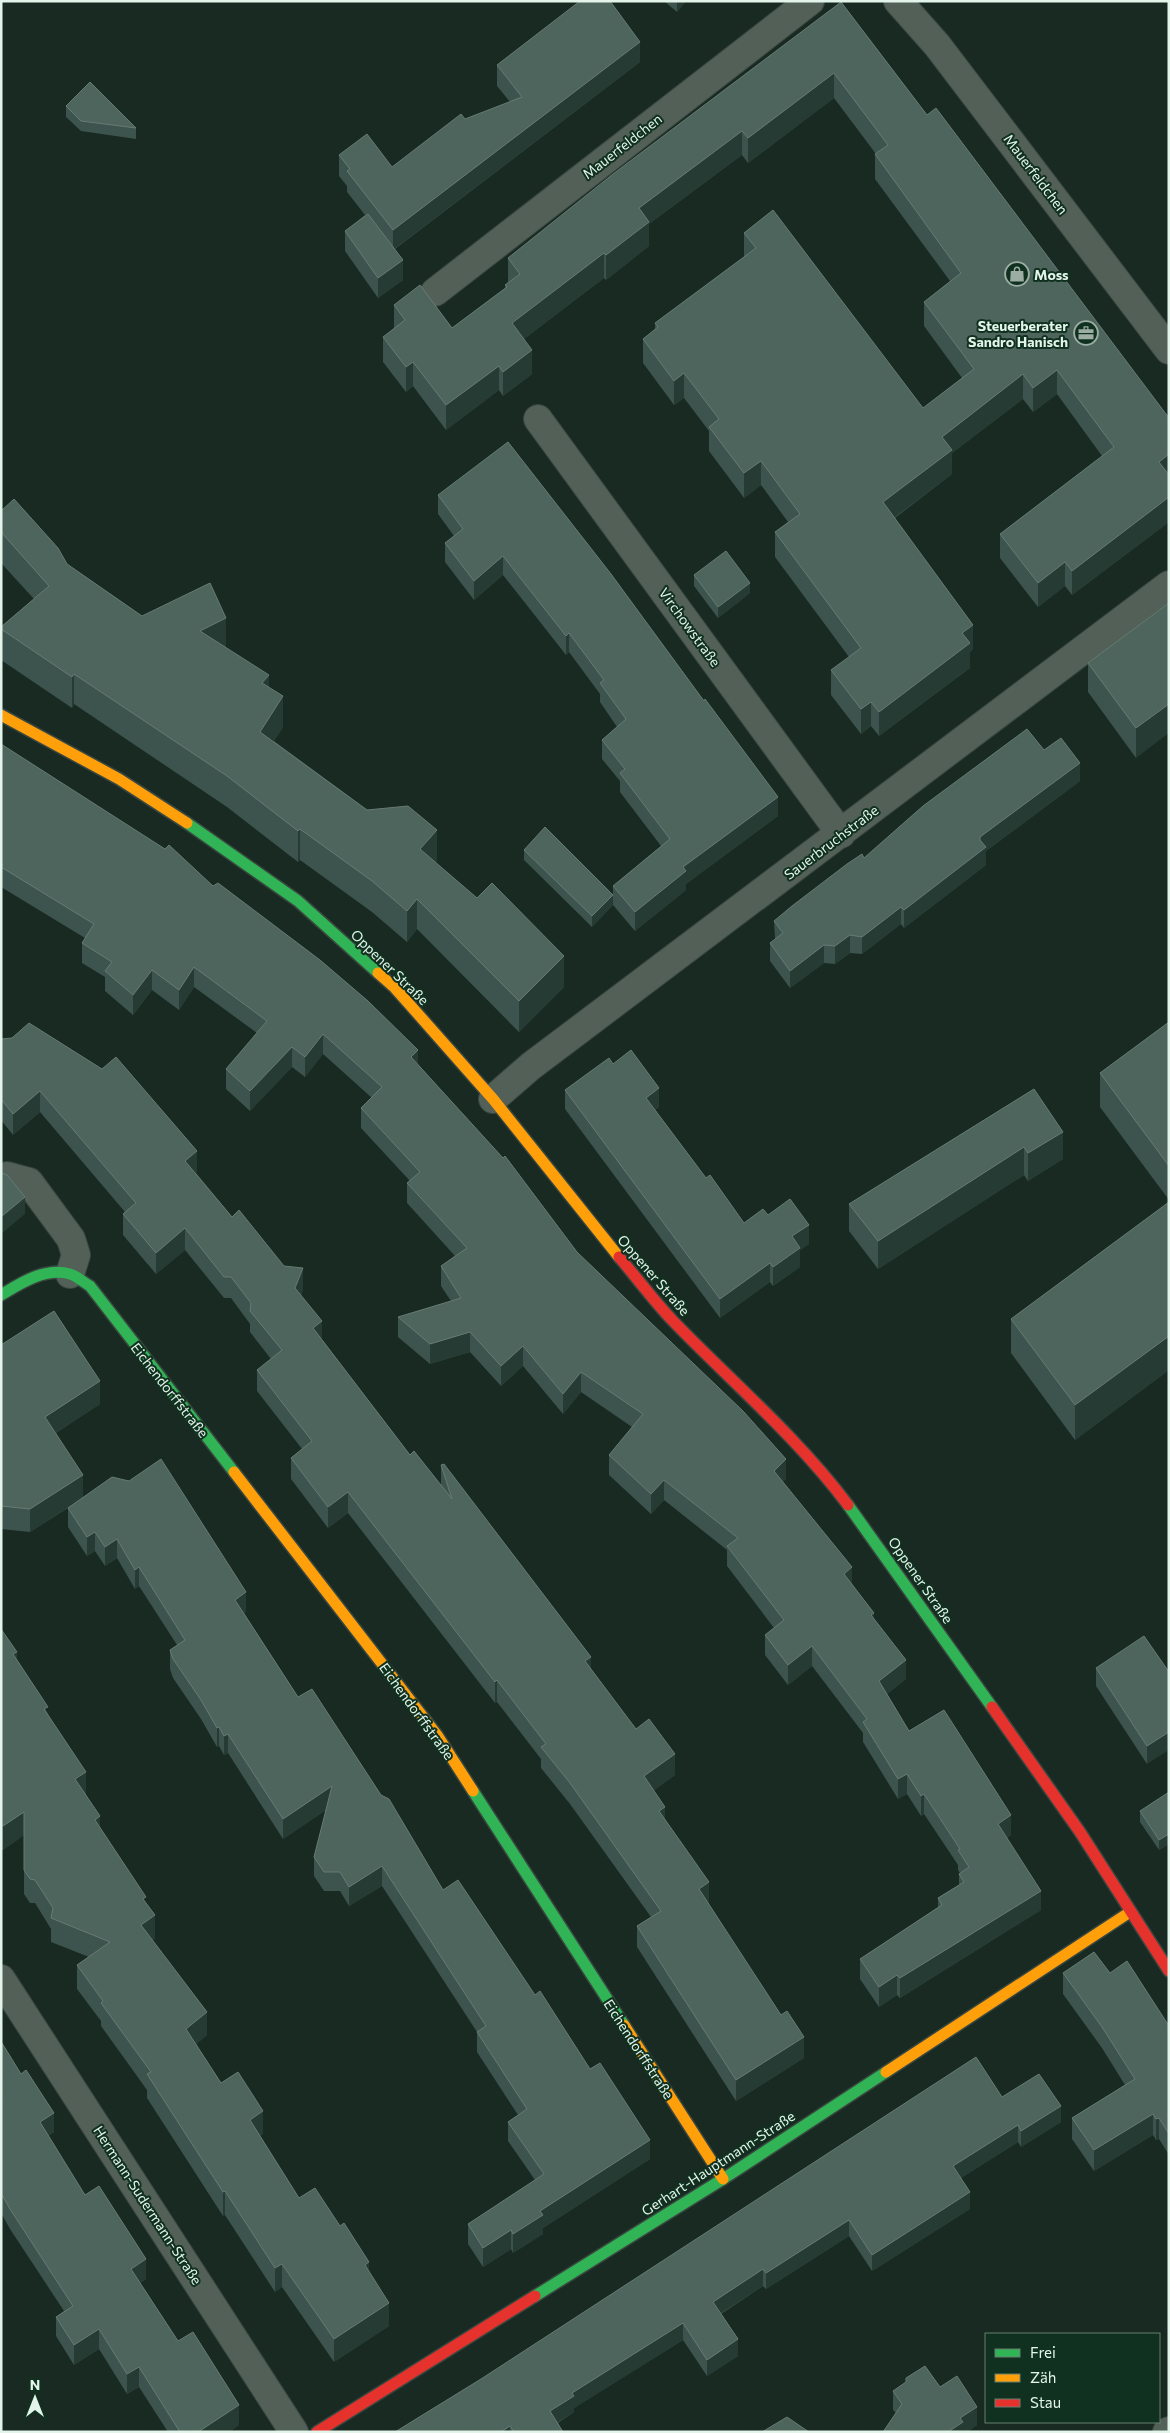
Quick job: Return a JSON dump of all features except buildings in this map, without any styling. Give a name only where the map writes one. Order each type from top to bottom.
[{"type":"street","name":"Mauerfeldchen","points":[[435,292],[810,1]]},
{"type":"street","name":"Mauerfeldchen","points":[[898,1],[937,45],[1169,350]]},
{"type":"street","name":"Virchowstraße","points":[[538,419],[841,834]]},
{"type":"street","name":"Sauerbruchstraße","points":[[493,1099],[530,1066],[841,834],[1169,585]]},
{"type":"street","name":"Oppener Straße","points":[[1,715],[119,779],[216,841],[298,901],[395,988],[493,1099],[585,1216],[672,1320],[754,1400],[833,1485],[877,1544],[1080,1832],[1169,1971]]},
{"type":"street","points":[[1,1295],[27,1280],[44,1274],[70,1274],[76,1255],[71,1239],[28,1182],[7,1176]]},
{"type":"street","name":"Eichendorffstraße","points":[[70,1274],[90,1286],[438,1735],[723,2179]]},
{"type":"street","name":"Gerhart-Hauptmann-Straße","points":[[317,2432],[723,2179],[1130,1912]]},
{"type":"street","name":"Hermann-Sudermann-Straße","points":[[1,1979],[294,2432]]},
{"type":"traffic: fast","points":[[187,823],[298,901],[378,973]]},
{"type":"traffic: fast","points":[[1,1295],[34,1277],[51,1273],[61,1272],[70,1274],[90,1286],[234,1472]]},
{"type":"traffic: fast","points":[[848,1505],[992,1707]]},
{"type":"traffic: fast","points":[[473,1791],[624,2025]]},
{"type":"traffic: fast","points":[[535,2296],[723,2179],[886,2072]]},
{"type":"traffic: slow","points":[[1,715],[119,779],[187,823]]},
{"type":"traffic: slow","points":[[378,973],[395,988],[493,1099],[619,1257]]},
{"type":"traffic: slow","points":[[234,1472],[437,1735],[473,1791]]},
{"type":"traffic: slow","points":[[886,2072],[1130,1912]]},
{"type":"traffic: slow","points":[[624,2025],[723,2179]]},
{"type":"traffic: jam","points":[[619,1257],[673,1321],[786,1433],[848,1505]]},
{"type":"traffic: jam","points":[[992,1707],[1080,1832],[1169,1971]]},
{"type":"traffic: jam","points":[[317,2432],[535,2296]]},
{"type":"place","name":"Moss","points":[[1017,274]]},
{"type":"place","name":"Steuerberater Sandro Hanisch","points":[[1086,333]]}]
